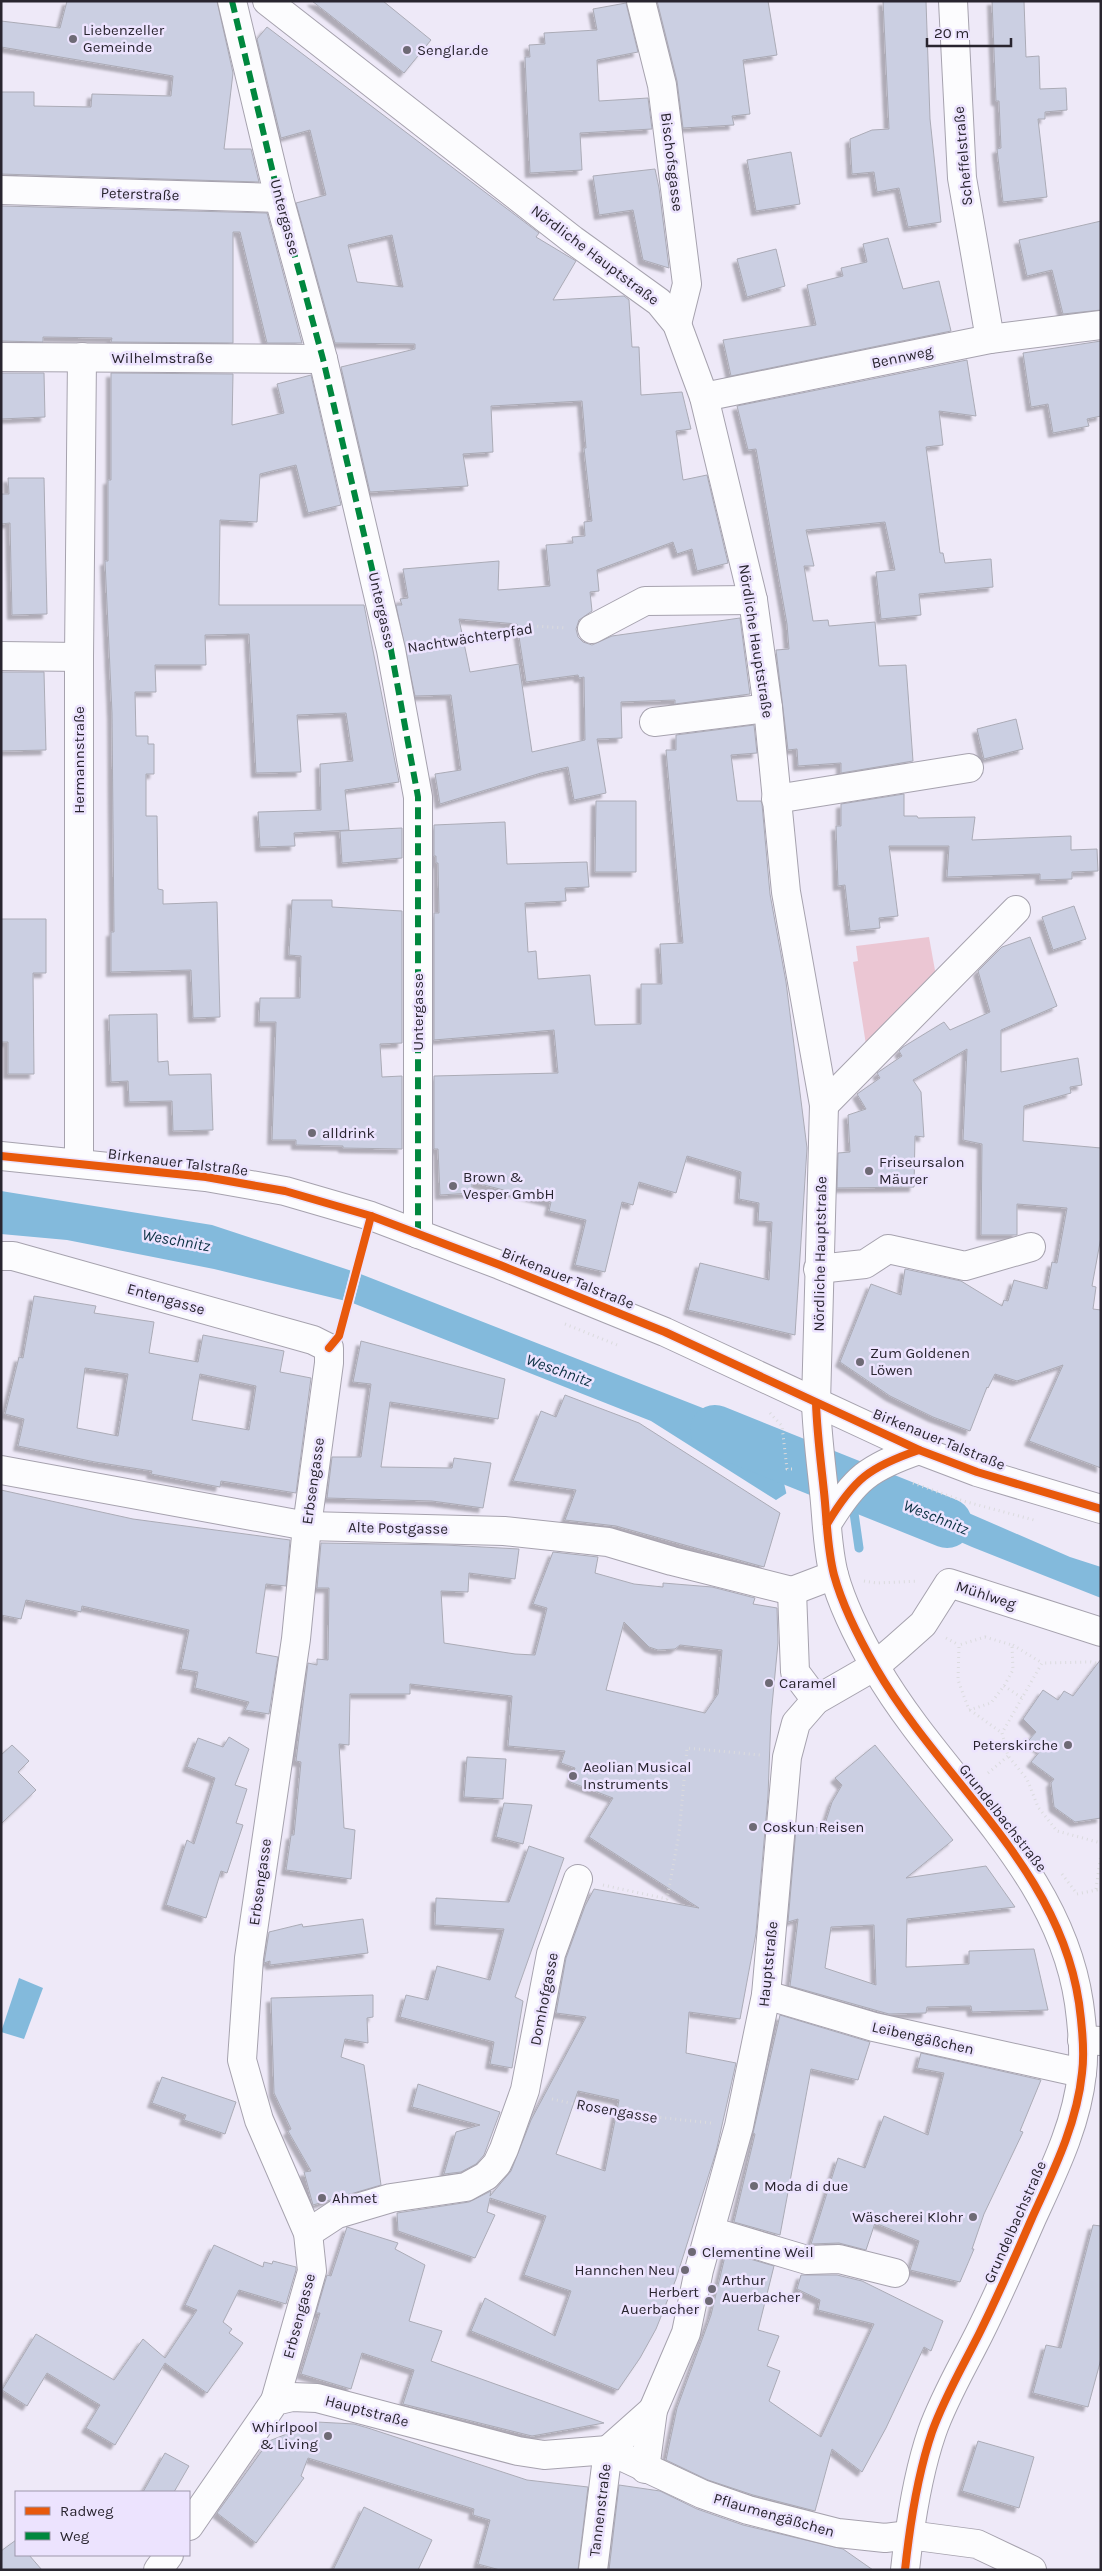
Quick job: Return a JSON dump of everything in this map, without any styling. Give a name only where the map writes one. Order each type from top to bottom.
[{"type":"street","name":"Untergasse","points":[[232,1],[279,198],[323,359],[391,650],[418,797],[418,1234]]},
{"type":"street","name":"Nördliche Hauptstraße","points":[[266,1],[573,240],[659,302],[677,324],[704,397],[753,600],[768,708],[786,892],[824,1105],[818,1269],[816,1411]]},
{"type":"street","name":"Bischofsgasse","points":[[641,1],[662,85],[688,284],[677,324]]},
{"type":"street","name":"Scheffelstraße","points":[[953,1],[962,178],[990,339]]},
{"type":"street","name":"Peterstraße","points":[[1,190],[279,198]]},
{"type":"street","name":"Bennweg","points":[[704,397],[990,339],[1101,325]]},
{"type":"street","name":"Wilhelmstraße","points":[[1,357],[323,359]]},
{"type":"street","name":"Hermannstraße","points":[[79,1163],[79,657],[82,357]]},
{"type":"street","points":[[592,629],[645,601],[753,600]]},
{"type":"street","points":[[1,656],[79,657]]},
{"type":"street","points":[[654,722],[768,708]]},
{"type":"street","points":[[776,799],[969,768]]},
{"type":"street","points":[[824,1105],[1016,910]]},
{"type":"street","name":"Birkenauer Talstraße","points":[[1,1156],[206,1177],[285,1191],[371,1216],[665,1332],[816,1411],[908,1454],[977,1472],[1101,1509]]},
{"type":"street","points":[[818,1269],[865,1264],[888,1249],[965,1266],[1031,1247]]},
{"type":"street","name":"Entengasse","points":[[1,1256],[22,1259],[313,1340],[329,1348]]},
{"type":"street","name":"Erbsengasse","points":[[275,2401],[312,2271],[308,2233],[260,2120],[242,2060],[249,1958],[296,1640],[307,1526],[329,1363],[329,1348]]},
{"type":"street","name":"Grundelbachstraße","points":[[816,1411],[827,1531],[834,1575],[875,1666],[934,1753],[1020,1859],[1037,1885],[1064,1940],[1079,2004],[1092,2041],[1082,2073],[1070,2127],[1049,2180],[991,2311],[944,2403],[933,2432],[921,2472],[909,2535],[905,2570]]},
{"type":"street","points":[[827,1531],[843,1498],[859,1479],[908,1454]]},
{"type":"street","name":"Alte Postgasse","points":[[1,1470],[307,1526],[504,1531],[608,1542],[672,1561],[792,1591]]},
{"type":"street","points":[[816,1700],[795,1672],[792,1591],[834,1575]]},
{"type":"street","name":"Mühlweg","points":[[875,1666],[923,1624],[949,1583],[1101,1632]]},
{"type":"street","name":"Hauptstraße","points":[[645,2469],[653,2410],[686,2333],[698,2270],[739,2126],[766,1995],[787,1757],[796,1723],[816,1700],[875,1666]]},
{"type":"street","name":"Domhofgasse","points":[[308,2233],[337,2214],[391,2198],[466,2187],[486,2176],[497,2164],[525,2090],[533,2059],[551,1954],[578,1880]]},
{"type":"street","name":"Leibengäßchen","points":[[766,1995],[874,2027],[1082,2073]]},
{"type":"street","points":[[710,2231],[807,2260],[839,2259],[895,2273]]},
{"type":"street","name":"Hauptstraße","points":[[275,2401],[292,2396],[316,2398],[518,2451],[544,2455],[608,2450],[653,2410]]},
{"type":"street","points":[[190,2525],[275,2401]]},
{"type":"street","points":[[608,2450],[645,2469]]},
{"type":"street","name":"Tannenstraße","points":[[592,2570],[608,2450]]},
{"type":"street","name":"Pflaumengäßchen","points":[[645,2469],[702,2494],[748,2510],[838,2533],[885,2538],[909,2535],[977,2544],[1032,2570]]},
{"type":"street","points":[[158,2570],[168,2556]]},
{"type":"path","points":[[910,1482],[963,1501],[1031,1520]]},
{"type":"path","points":[[834,1575],[876,1583],[940,1580],[949,1583]]},
{"type":"path","points":[[1101,1664],[1091,1662],[1042,1663],[1012,1645],[985,1637],[959,1645],[958,1680],[969,1710],[1002,1733],[1008,1756],[1027,1779],[1038,1807],[1056,1831],[1101,1842]]},
{"type":"path","points":[[969,1710],[991,1702],[1004,1686],[1013,1670],[1012,1645]]},
{"type":"path","points":[[1002,1733],[1042,1663]]},
{"type":"path","points":[[1004,1686],[1022,1699]]},
{"type":"path","points":[[578,1880],[667,1899],[679,1834],[687,1748],[787,1757]]},
{"type":"path","points":[[990,1772],[1008,1756]]},
{"type":"path","points":[[1077,1894],[1098,1889],[1101,1854]]},
{"type":"shaded area","points":[[929,937],[936,976],[867,1051],[853,962],[858,961],[856,946]]},
{"type":"water","points":[[1,1191],[212,1225],[358,1273],[774,1436],[787,1493],[776,1500],[651,1421],[350,1302],[214,1269],[67,1240],[1,1234]]},
{"type":"water","points":[[895,1485],[904,1485],[1070,1557],[1101,1567],[1101,1598],[972,1547],[878,1506]]},
{"type":"water","points":[[19,1978],[43,1988],[24,2039],[1,2032]]},
{"type":"pier","points":[[351,1268],[362,1271],[353,1306],[342,1303]]},
{"type":"pier","points":[[772,1432],[777,1435],[789,1493],[787,1496]]},
{"type":"pier","points":[[893,1483],[909,1485],[895,1485],[877,1508],[876,1504]]},
{"type":"building","points":[[67,1],[217,1],[233,73],[224,149],[251,149],[259,182],[1,174],[1,92],[34,92],[34,106],[91,107],[92,94],[171,96],[173,76],[1,47],[1,21],[60,28]]},
{"type":"building","points":[[312,1],[383,1],[431,40],[404,73]]},
{"type":"building","points":[[657,1],[768,1],[777,55],[743,60],[750,114],[732,116],[734,125],[683,128],[677,81]]},
{"type":"building","points":[[883,1],[926,1],[930,119],[941,222],[908,227],[899,188],[877,192],[874,172],[852,174],[850,139],[872,130],[889,129]]},
{"type":"building","points":[[992,1],[1024,1],[1026,57],[1039,56],[1040,89],[1066,88],[1067,110],[1045,112],[1045,119],[1038,119],[1047,197],[1003,202],[997,149],[1001,148],[999,101],[996,101]]},
{"type":"building","points":[[626,3],[638,52],[597,60],[599,101],[648,98],[652,129],[580,133],[582,170],[530,173],[525,57],[530,57],[529,45],[545,44],[544,33],[597,30],[593,9]]},
{"type":"building","points":[[267,27],[539,233],[536,237],[576,261],[553,300],[624,296],[629,300],[632,347],[639,347],[641,395],[682,392],[691,429],[676,431],[683,480],[707,475],[728,563],[697,571],[692,549],[677,554],[673,542],[597,570],[599,591],[590,592],[592,611],[579,620],[576,629],[578,637],[583,642],[592,645],[612,636],[740,618],[750,694],[675,704],[675,700],[621,702],[622,738],[597,739],[606,793],[574,800],[568,767],[541,773],[440,804],[435,774],[461,770],[451,695],[415,696],[396,605],[402,605],[400,599],[408,598],[403,569],[499,561],[498,590],[550,586],[546,545],[573,543],[572,537],[585,536],[584,522],[592,521],[584,448],[586,448],[582,401],[491,406],[493,452],[463,454],[468,486],[370,492],[341,367],[415,349],[415,344],[335,343],[296,203],[326,195],[310,130],[281,138],[257,39]],"holes":[[[392,235],[403,287],[357,282],[348,245]],[[459,619],[517,624],[526,682],[578,675],[579,678],[584,677],[585,740],[532,752],[519,664],[470,672]]]},
{"type":"building","points":[[791,152],[800,204],[756,211],[747,160]]},
{"type":"building","points":[[655,169],[669,268],[643,260],[633,210],[599,215],[593,176]]},
{"type":"building","points":[[1,206],[267,213],[302,343],[267,343],[240,232],[233,232],[233,343],[111,342],[112,338],[43,337],[43,342],[1,341]]},
{"type":"building","points":[[1101,221],[1101,310],[1063,314],[1052,270],[1027,276],[1019,240]]},
{"type":"building","points":[[888,238],[903,289],[939,281],[951,331],[731,376],[723,340],[816,325],[807,285],[843,276],[841,268],[867,262],[863,244]]},
{"type":"building","points":[[776,249],[785,286],[747,297],[737,259]]},
{"type":"building","points":[[1101,341],[1101,416],[1087,419],[1089,426],[1053,433],[1048,404],[1031,407],[1023,353]]},
{"type":"building","points":[[967,360],[976,416],[939,411],[943,445],[926,447],[940,553],[943,553],[945,563],[991,559],[993,587],[919,594],[921,615],[881,619],[876,572],[895,570],[885,522],[806,530],[814,566],[804,566],[813,621],[828,620],[829,626],[875,622],[879,666],[906,665],[913,761],[841,773],[841,763],[798,766],[797,749],[788,750],[776,650],[789,649],[787,624],[756,449],[748,450],[737,406]]},
{"type":"building","points":[[1,373],[44,373],[45,417],[1,419]]},
{"type":"building","points":[[111,373],[233,374],[232,425],[284,413],[277,384],[311,375],[341,505],[308,513],[296,465],[260,474],[257,522],[220,520],[219,605],[364,605],[399,782],[345,790],[349,830],[294,833],[295,846],[260,847],[258,812],[321,810],[320,764],[353,761],[346,713],[297,715],[301,772],[256,773],[249,634],[205,635],[206,665],[155,665],[156,692],[135,692],[136,736],[148,736],[148,744],[154,744],[154,774],[146,774],[146,816],[157,816],[158,889],[163,890],[163,904],[217,902],[220,1017],[193,1018],[191,970],[111,972],[111,932],[114,932],[112,713],[105,561],[108,561],[108,480],[111,480]]},
{"type":"building","points":[[8,478],[44,478],[47,614],[12,615],[10,523],[1,524],[1,494],[9,494]]},
{"type":"building","points":[[1,672],[44,672],[46,750],[1,751]]},
{"type":"building","points":[[1016,719],[1023,749],[984,759],[977,729]]},
{"type":"building","points":[[754,725],[757,753],[731,755],[737,801],[761,801],[762,804],[770,894],[786,982],[807,1148],[795,1335],[688,1310],[700,1263],[769,1280],[772,1222],[758,1221],[759,1203],[739,1199],[741,1172],[687,1156],[676,1193],[639,1182],[633,1205],[622,1202],[605,1272],[575,1265],[586,1220],[549,1211],[551,1202],[472,1182],[472,1193],[440,1195],[438,1149],[434,1149],[434,1076],[558,1073],[554,1030],[434,1040],[434,913],[439,913],[438,863],[436,863],[436,856],[434,856],[434,825],[505,822],[507,864],[587,862],[589,887],[565,888],[566,901],[525,903],[528,952],[536,951],[538,979],[590,975],[595,1025],[641,1024],[641,984],[662,984],[660,944],[683,943],[666,750],[676,750],[676,735]]},
{"type":"building","points":[[904,794],[904,816],[917,816],[918,818],[975,817],[972,840],[1071,836],[1071,850],[1097,849],[1098,871],[1072,872],[1072,879],[1040,880],[1040,874],[947,877],[949,846],[889,846],[898,916],[879,918],[880,928],[850,931],[845,885],[838,886],[836,826],[841,826],[841,804]]},
{"type":"building","points":[[596,801],[636,801],[636,872],[595,872]]},
{"type":"building","points":[[402,828],[402,858],[342,863],[340,831]]},
{"type":"building","points":[[292,900],[332,900],[332,907],[402,911],[402,1043],[380,1044],[382,1077],[402,1076],[402,1149],[296,1145],[296,1140],[272,1140],[276,1022],[259,1022],[260,998],[300,998],[301,956],[289,955]]},
{"type":"building","points":[[1074,906],[1086,939],[1053,950],[1042,917]]},
{"type":"building","points":[[1,919],[46,919],[46,973],[33,973],[34,1074],[8,1074],[8,1042],[1,1042]]},
{"type":"building","points":[[1030,937],[1057,1006],[1001,1030],[1001,1072],[1078,1058],[1082,1085],[1070,1087],[1071,1093],[1024,1106],[1023,1141],[1101,1148],[1101,1237],[1092,1286],[1096,1287],[1093,1309],[1101,1310],[1101,1468],[1029,1441],[1063,1365],[1017,1381],[995,1374],[987,1387],[970,1431],[933,1417],[890,1396],[840,1362],[871,1284],[901,1295],[905,1269],[961,1281],[1002,1306],[1004,1300],[1008,1301],[1014,1280],[1047,1289],[1052,1262],[1057,1263],[1067,1208],[1017,1204],[1017,1235],[981,1235],[982,1144],[963,1140],[967,1049],[913,1080],[921,1092],[924,1137],[915,1136],[914,1187],[837,1188],[838,1153],[850,1152],[848,1115],[866,1109],[857,1094],[880,1078],[877,1073],[902,1056],[899,1051],[903,1047],[944,1022],[950,1030],[990,1012],[978,971],[1002,947]]},
{"type":"building","points":[[157,1014],[158,1062],[168,1061],[169,1075],[211,1074],[213,1130],[173,1131],[172,1101],[129,1102],[128,1081],[111,1082],[109,1015]]},
{"type":"building","points":[[34,1296],[96,1306],[94,1313],[154,1322],[149,1353],[198,1362],[203,1335],[284,1351],[280,1372],[311,1378],[296,1493],[221,1481],[220,1487],[151,1474],[152,1471],[95,1462],[18,1446],[24,1419],[5,1414],[19,1357],[23,1358]],"holes":[[[85,1368],[128,1374],[118,1436],[77,1428]],[[200,1374],[256,1386],[249,1430],[192,1420]]]},
{"type":"building","points":[[361,1341],[505,1379],[498,1419],[390,1402],[381,1467],[452,1468],[454,1458],[491,1463],[483,1508],[432,1501],[327,1498],[332,1457],[361,1457],[371,1384],[353,1382]]},
{"type":"building","points":[[565,1395],[639,1423],[780,1513],[764,1567],[616,1526],[565,1520],[576,1490],[513,1481],[541,1411],[556,1417]]},
{"type":"building","points":[[1,1490],[133,1519],[290,1540],[286,1586],[266,1584],[256,1653],[278,1657],[269,1714],[245,1710],[249,1702],[195,1688],[198,1672],[181,1669],[189,1630],[82,1606],[81,1612],[26,1600],[21,1619],[1,1615]]},
{"type":"building","points":[[321,1543],[445,1545],[519,1549],[515,1579],[469,1573],[468,1592],[441,1591],[444,1643],[515,1654],[535,1655],[547,1608],[533,1604],[553,1552],[598,1557],[595,1573],[634,1584],[663,1587],[663,1583],[712,1587],[755,1598],[753,1604],[777,1608],[778,1643],[771,1716],[768,1796],[756,1933],[740,2019],[689,2012],[686,2053],[736,2063],[716,2152],[676,2279],[656,2329],[640,2358],[618,2390],[471,2331],[485,2298],[555,2336],[571,2291],[524,2275],[546,2216],[490,2198],[487,2212],[495,2215],[475,2258],[398,2231],[397,2213],[469,2202],[491,2191],[490,2196],[511,2171],[531,2120],[586,2017],[556,2013],[566,1958],[585,1906],[594,1889],[699,1908],[589,1837],[613,1798],[570,1782],[575,1768],[561,1763],[565,1751],[508,1746],[512,1696],[410,1684],[410,1694],[350,1694],[349,1745],[339,1744],[344,1828],[355,1830],[351,1879],[286,1870],[291,1835],[294,1835],[301,1762],[296,1761],[308,1663],[317,1665],[317,1659],[328,1660],[329,1588],[317,1588]],"holes":[[[624,1622],[649,1647],[658,1650],[675,1649],[680,1645],[722,1650],[718,1694],[705,1713],[606,1690]],[[578,2091],[619,2100],[605,2171],[556,2154]]]},
{"type":"building","name":"Peterskirche","points":[[1101,1659],[1101,1818],[1075,1822],[1054,1807],[1051,1783],[1054,1779],[1031,1762],[1041,1750],[1029,1740],[1036,1732],[1023,1719],[1043,1690],[1058,1700],[1064,1691],[1073,1696]]},
{"type":"building","points":[[229,1737],[249,1749],[235,1785],[247,1789],[236,1823],[243,1825],[227,1873],[221,1871],[206,1918],[166,1905],[187,1840],[194,1844],[215,1778],[187,1767],[198,1738],[223,1747]]},
{"type":"building","points":[[12,1745],[29,1761],[18,1772],[36,1790],[1,1824],[1,1755]]},
{"type":"building","points":[[875,1745],[953,1840],[906,1878],[986,1866],[1015,1907],[907,1919],[906,1967],[969,1964],[969,1951],[1034,1949],[1048,2010],[972,2012],[971,2006],[927,2007],[926,2013],[889,2014],[790,1986],[798,1919],[788,1922],[796,1829],[824,1827],[832,1802],[842,1785],[835,1778]],"holes":[[[874,1925],[876,1985],[825,1968],[831,1927]]]},
{"type":"building","points":[[467,1757],[506,1759],[503,1799],[464,1797]]},
{"type":"building","points":[[504,1803],[532,1805],[523,1844],[496,1837]]},
{"type":"building","points":[[529,1846],[564,1858],[515,1997],[523,2001],[512,2068],[490,2064],[494,2042],[400,2017],[406,1995],[428,2000],[437,1966],[490,1980],[504,1929],[435,1925],[436,1898],[509,1902]]},
{"type":"building","points":[[363,1919],[368,1953],[270,1965],[270,1961],[264,1963],[269,1932],[302,1924],[303,1927]]},
{"type":"building","points":[[373,1995],[373,2017],[367,2018],[368,2043],[345,2039],[341,2057],[364,2065],[381,2185],[313,2205],[304,2172],[311,2171],[288,2131],[291,2129],[274,2093],[271,1998]]},
{"type":"building","points":[[780,2015],[870,2042],[858,2080],[811,2069],[780,2235],[734,2222]]},
{"type":"building","points":[[921,2053],[1041,2080],[1020,2131],[1023,2132],[984,2214],[972,2249],[974,2249],[960,2282],[910,2270],[919,2241],[875,2223],[866,2250],[839,2243],[811,2244],[838,2158],[865,2168],[884,2116],[928,2135],[944,2073],[917,2068]]},
{"type":"building","points":[[162,2077],[236,2102],[225,2134],[184,2120],[186,2115],[152,2103]]},
{"type":"building","points":[[418,2084],[500,2112],[484,2155],[476,2164],[461,2172],[444,2174],[456,2132],[480,2125],[412,2107]]},
{"type":"building","points":[[1093,2225],[1101,2226],[1101,2359],[1088,2407],[1033,2393],[1046,2345],[1061,2348]]},
{"type":"building","points":[[347,2227],[398,2243],[395,2249],[425,2265],[409,2321],[442,2331],[431,2361],[604,2423],[532,2436],[403,2404],[414,2370],[362,2353],[351,2389],[301,2374],[320,2313],[316,2313],[327,2275],[331,2276]]},
{"type":"building","points":[[214,2245],[263,2267],[264,2262],[272,2264],[273,2261],[296,2267],[296,2270],[286,2304],[239,2290],[223,2322],[232,2329],[229,2333],[243,2343],[207,2393],[165,2363],[115,2445],[86,2428],[100,2405],[47,2373],[27,2406],[2,2390],[36,2334],[114,2380],[143,2339],[165,2358],[197,2310],[185,2305]]},
{"type":"building","points":[[726,2252],[774,2266],[758,2330],[779,2336],[767,2366],[780,2371],[769,2401],[821,2437],[874,2324],[818,2310],[820,2300],[797,2289],[801,2275],[837,2275],[862,2281],[943,2321],[931,2351],[924,2347],[886,2428],[862,2472],[832,2449],[815,2511],[753,2495],[708,2480],[666,2460],[677,2408],[711,2315]]},
{"type":"building","points":[[317,2422],[354,2424],[527,2480],[588,2487],[578,2570],[500,2570],[478,2564],[490,2520],[473,2515],[474,2509],[308,2458],[301,2476],[304,2478],[256,2543],[217,2513],[269,2441]]},
{"type":"building","points":[[978,2441],[1034,2457],[1019,2508],[962,2491]]},
{"type":"building","points":[[165,2453],[189,2466],[175,2491],[144,2491]]},
{"type":"building","points":[[619,2485],[660,2491],[697,2509],[743,2525],[843,2549],[873,2570],[609,2570]]},
{"type":"building","points":[[364,2507],[432,2540],[418,2570],[333,2570]]},
{"type":"building","points":[[15,2541],[15,2556],[30,2556],[42,2570],[1,2570],[1,2551]]},
{"type":"waterway","name":"Weschnitz","points":[[715,1430],[947,1523]]},
{"type":"waterway","points":[[852,1499],[859,1548]]},
{"type":"marked path","points":[[232,1],[279,198],[323,359],[391,650],[418,797],[418,1234]]},
{"type":"cycle path","points":[[1,1156],[206,1177],[285,1191],[371,1216],[500,1265],[665,1332],[919,1450],[977,1472],[1101,1509]]},
{"type":"cycle path","points":[[329,1348],[339,1336],[371,1216]]},
{"type":"cycle path","points":[[816,1403],[830,1555],[837,1586],[847,1610],[876,1668],[903,1710],[995,1827],[1023,1867],[1048,1909],[1067,1954],[1079,2003],[1083,2038],[1083,2065],[1070,2129],[1000,2291],[948,2394],[932,2432],[915,2500],[905,2570]]},
{"type":"cycle path","points":[[827,1524],[846,1496],[864,1476],[887,1462],[919,1450]]},
{"type":"place","name":"Liebenzeller Gemeinde","points":[[73,39]]},
{"type":"place","name":"Senglar.de","points":[[407,50]]},
{"type":"place","name":"alldrink","points":[[312,1133]]},
{"type":"place","name":"Friseursalon Mäurer","points":[[869,1171]]},
{"type":"place","name":"Brown & Vesper GmbH","points":[[453,1186]]},
{"type":"place","name":"Zum Goldenen Löwen","points":[[860,1362]]},
{"type":"place","name":"Caramel","points":[[769,1683]]},
{"type":"place","name":"Peterskirche","points":[[1068,1745]]},
{"type":"place","name":"Aeolian Musical Instruments","points":[[573,1776]]},
{"type":"place","name":"Coskun Reisen","points":[[753,1827]]},
{"type":"place","name":"Moda di due","points":[[754,2186]]},
{"type":"place","name":"Ahmet","points":[[322,2198]]},
{"type":"place","name":"Wäscherei Klohr","points":[[973,2217]]},
{"type":"place","name":"Clementine Weil","points":[[692,2252]]},
{"type":"place","name":"Hannchen Neu","points":[[685,2270]]},
{"type":"place","name":"Arthur Auerbacher","points":[[712,2289]]},
{"type":"place","name":"Herbert Auerbacher","points":[[709,2301]]},
{"type":"place","name":"Whirlpool & Living","points":[[328,2436]]}]
